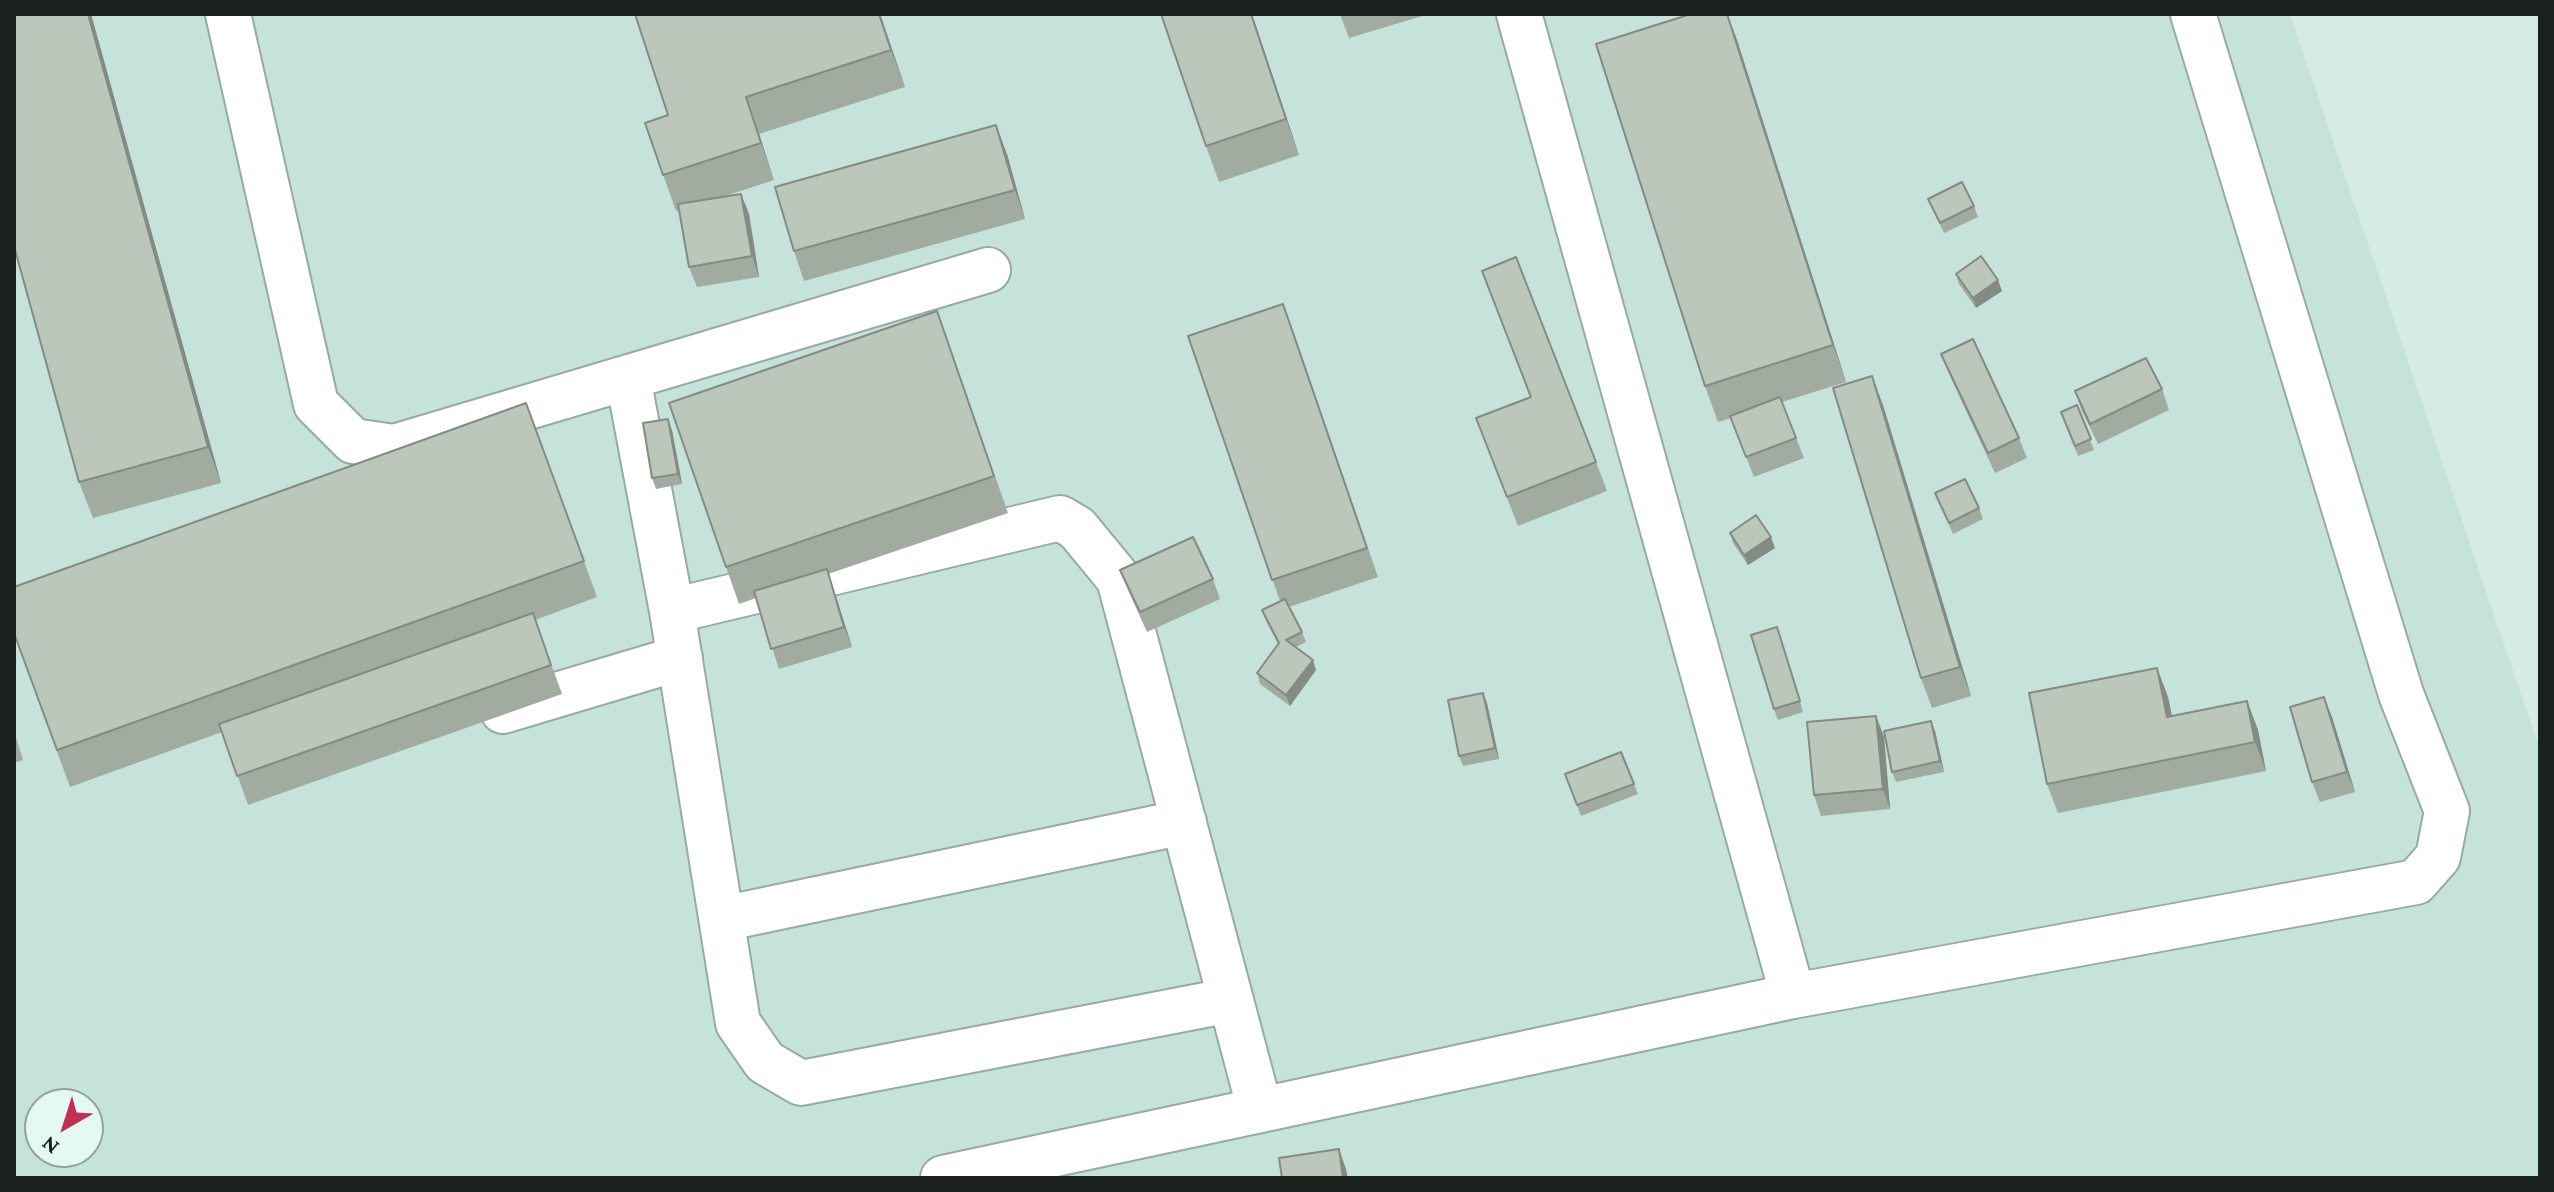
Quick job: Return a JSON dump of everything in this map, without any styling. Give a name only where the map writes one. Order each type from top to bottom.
[{"type":"lane","points":[[228,14],[316,404],[353,441],[394,447],[988,270]]},
{"type":"lane","points":[[1519,14],[1793,996]]},
{"type":"lane","points":[[943,1178],[1793,996],[2416,882],[2438,857],[2447,811],[2401,694],[2193,14]]},
{"type":"lane","points":[[628,378],[672,611],[738,1023],[765,1062],[801,1083],[1231,1000]]},
{"type":"lane","points":[[672,611],[1060,518],[1077,528],[1119,579],[1260,1110]]},
{"type":"lane","points":[[466,722],[680,658]]},
{"type":"lane","points":[[722,919],[1184,822]]},
{"type":"shaded area","points":[[14,14],[2290,14],[2540,750],[2540,1178],[14,1178]]},
{"type":"building","points":[[14,14],[88,14],[208,447],[79,482],[14,246]]},
{"type":"building","points":[[635,14],[879,14],[891,50],[746,97],[761,143],[663,175],[645,123],[668,115]]},
{"type":"building","points":[[1161,14],[1251,14],[1286,119],[1206,146]]},
{"type":"building","points":[[1691,14],[1727,14],[1833,345],[1705,386],[1596,44]]},
{"type":"building","points":[[996,125],[1015,190],[794,251],[775,187]]},
{"type":"building","points":[[1962,182],[1974,206],[1940,223],[1928,199]]},
{"type":"building","points":[[741,194],[752,256],[689,267],[678,204]]},
{"type":"building","points":[[1981,256],[1998,280],[1973,298],[1956,274]]},
{"type":"building","points":[[1516,257],[1596,462],[1507,497],[1476,418],[1531,397],[1482,271]]},
{"type":"building","points":[[1283,304],[1367,548],[1272,580],[1188,336]]},
{"type":"building","points":[[937,311],[994,476],[726,567],[669,403]]},
{"type":"building","points":[[1973,339],[2019,438],[1988,453],[1941,354]]},
{"type":"building","points":[[2146,358],[2162,389],[2090,424],[2075,391]]},
{"type":"building","points":[[1872,376],[1960,667],[1921,678],[1833,388]]},
{"type":"building","points":[[1780,397],[1796,438],[1746,457],[1730,416]]},
{"type":"building","points":[[526,403],[584,561],[57,750],[14,633],[14,587]]},
{"type":"building","points":[[2077,405],[2091,439],[2075,446],[2061,412]]},
{"type":"building","points":[[668,419],[678,474],[652,478],[643,423]]},
{"type":"building","points":[[1965,479],[1979,508],[1949,523],[1935,493]]},
{"type":"building","points":[[1756,515],[1771,537],[1744,555],[1730,533]]},
{"type":"building","points":[[1193,537],[1213,579],[1140,612],[1120,570]]},
{"type":"building","points":[[827,569],[844,627],[771,649],[754,591]]},
{"type":"building","points":[[1285,599],[1302,632],[1286,640],[1313,660],[1286,695],[1257,673],[1279,643],[1262,610]]},
{"type":"building","points":[[533,613],[551,665],[237,776],[219,724]]},
{"type":"building","points":[[1777,627],[1800,701],[1774,709],[1751,635]]},
{"type":"building","points":[[2157,668],[2167,717],[2247,701],[2255,742],[2047,784],[2029,693]]},
{"type":"building","points":[[1483,693],[1495,748],[1459,756],[1448,700]]},
{"type":"building","points":[[2324,697],[2347,772],[2312,782],[2290,707]]},
{"type":"building","points":[[1876,716],[1883,789],[1814,795],[1807,722]]},
{"type":"building","points":[[1931,721],[1940,761],[1892,772],[1884,731]]},
{"type":"building","points":[[1621,752],[1634,784],[1577,805],[1565,774]]},
{"type":"building","points":[[1339,1149],[1343,1178],[1282,1178],[1279,1158]]}]
